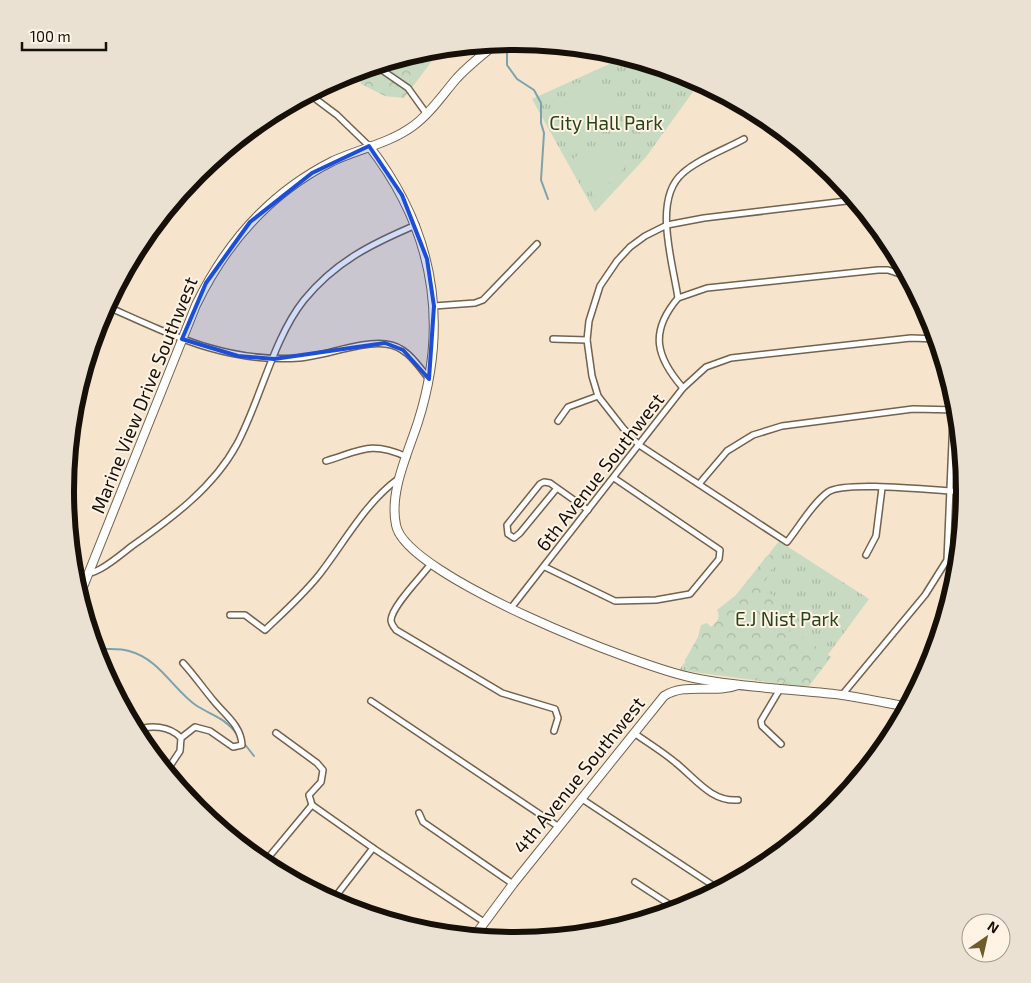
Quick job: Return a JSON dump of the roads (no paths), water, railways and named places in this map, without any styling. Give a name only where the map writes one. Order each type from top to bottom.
[{"type":"street","name":"Marine View Drive Southwest","points":[[84,586],[206,283],[234,242],[250,222],[280,195],[305,178],[334,161],[407,130],[426,113],[458,77],[488,51]]},
{"type":"street","points":[[383,70],[408,88],[426,113]]},
{"type":"street","points":[[315,99],[337,115],[369,146],[388,171],[416,225],[427,259],[434,306],[433,357],[429,379],[400,478],[395,510],[395,523],[398,535],[405,545],[430,565],[511,608],[652,667],[694,678],[842,695],[901,706]]},
{"type":"street","points":[[678,298],[667,225],[667,199],[675,181],[684,171],[744,139]]},
{"type":"street","points":[[848,201],[704,218],[667,225],[645,236],[630,247],[608,272],[594,302],[587,340],[589,363],[598,396],[610,413],[640,445],[783,541],[787,542],[830,491],[844,488],[882,488],[957,491]]},
{"type":"street","points":[[82,576],[88,576],[166,522],[223,467],[245,428],[291,319],[320,282],[346,260],[370,245],[416,225]]},
{"type":"street","points":[[434,306],[475,303],[483,300],[537,244]]},
{"type":"street","points":[[683,388],[668,371],[662,360],[659,345],[662,322],[667,311],[678,298],[707,288],[878,270],[888,270],[899,274]]},
{"type":"street","points":[[114,310],[182,340],[238,356],[274,359],[302,358],[385,344],[403,350],[429,379]]},
{"type":"street","name":"6th Avenue Southwest","points":[[511,608],[545,567],[683,388],[697,374],[718,362],[748,355],[911,338],[929,339]]},
{"type":"street","points":[[553,340],[587,340]]},
{"type":"street","points":[[558,421],[568,407],[598,396]]},
{"type":"street","points":[[699,484],[727,452],[753,435],[782,426],[913,409],[950,410]]},
{"type":"street","points":[[842,695],[925,595],[942,570],[948,551],[954,441]]},
{"type":"street","points":[[326,462],[375,447],[386,448],[407,457]]},
{"type":"street","points":[[230,615],[245,615],[264,630],[296,602],[320,574],[355,525],[390,485],[400,478]]},
{"type":"street","points":[[545,567],[615,601],[656,600],[690,594],[719,559],[721,554],[717,546],[614,478]]},
{"type":"street","points":[[557,488],[520,533],[514,538],[508,534],[506,525],[540,484],[544,482],[550,483],[588,510]]},
{"type":"street","points":[[866,555],[876,536],[882,488]]},
{"type":"street","points":[[430,565],[394,610],[391,621],[396,630],[502,693],[555,709],[558,718],[554,731]]},
{"type":"street","points":[[170,766],[180,751],[181,738],[195,727],[202,727],[233,748],[242,745],[241,738],[230,718],[215,703],[183,663]]},
{"type":"street","name":"4th Avenue Southwest","points":[[478,931],[513,884],[659,702],[670,692],[719,690],[740,684]]},
{"type":"street","points":[[780,689],[761,721],[762,726],[781,744]]},
{"type":"street","points":[[371,701],[559,827]]},
{"type":"street","points":[[143,728],[164,728],[181,738]]},
{"type":"street","points":[[276,733],[317,763],[323,770],[321,782],[310,795],[312,805],[484,922]]},
{"type":"street","points":[[634,733],[677,763],[702,787],[720,798],[738,800]]},
{"type":"street","points":[[582,799],[711,887]]},
{"type":"street","points":[[268,858],[312,805]]},
{"type":"street","points":[[419,813],[423,822],[513,884]]},
{"type":"street","points":[[337,895],[373,848]]},
{"type":"street","points":[[636,882],[670,905]]},
{"type":"waterway","points":[[508,50],[507,65],[517,79],[534,90],[541,103],[541,123],[544,133],[541,180],[548,199]]},
{"type":"waterway","points":[[103,649],[125,650],[140,655],[158,668],[189,700],[223,721],[237,734]]},
{"type":"waterway","points":[[243,742],[254,756]]},
{"type":"park label","name":"City Hall Park","points":[[606,123]]},
{"type":"park label","name":"E.J Nist Park","points":[[787,619]]}]
